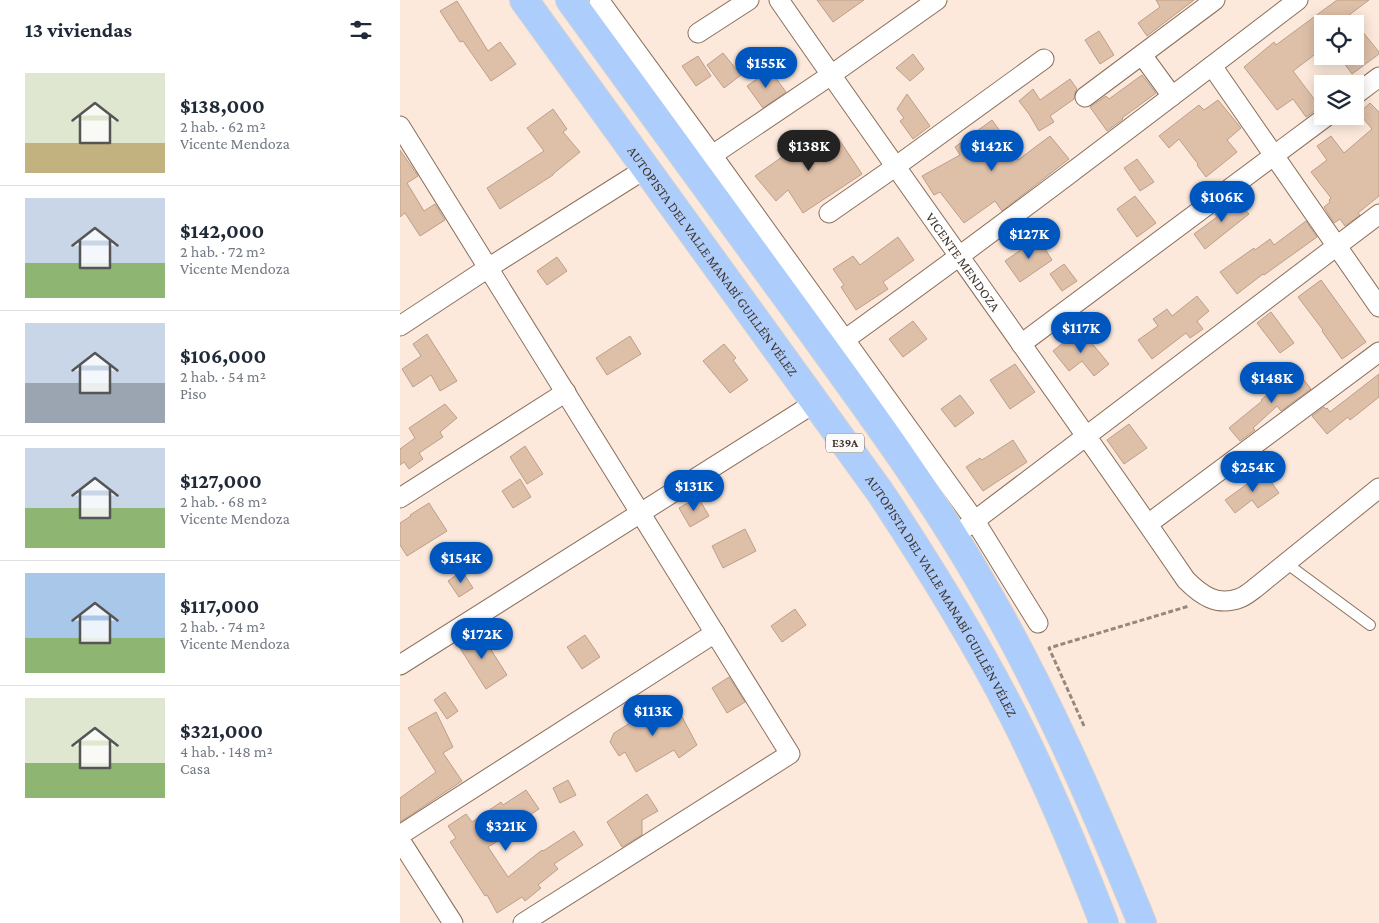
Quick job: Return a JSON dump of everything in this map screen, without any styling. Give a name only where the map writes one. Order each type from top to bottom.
[{"type":"main road","name":"AUTOPISTA DEL VALLE MANABÍ GUILLÉN VÉLEZ","points":[[524,0],[816,402],[880,492],[925,561],[973,641],[1011,711],[1081,863],[1104,923]]},
{"type":"main road","name":"E39A","points":[[570,0],[703,162],[835,346],[920,484],[964,528],[1010,631],[1084,783],[1142,923]]},
{"type":"street","points":[[599,0],[703,162],[831,76],[937,0]]},
{"type":"street","points":[[698,33],[749,0]]},
{"type":"street","name":"VICENTE MENDOZA","points":[[779,0],[895,167],[1087,436],[1186,580],[1198,592],[1211,599]]},
{"type":"street","points":[[1085,97],[1215,0]]},
{"type":"street","points":[[835,346],[959,257],[1298,0]]},
{"type":"street","points":[[1142,55],[1172,96]]},
{"type":"street","points":[[829,213],[1044,59]]},
{"type":"street","points":[[1212,66],[1379,307]]},
{"type":"street","points":[[1364,88],[1379,77]]},
{"type":"street","points":[[1021,344],[1315,125]]},
{"type":"street","points":[[400,126],[790,754],[524,923]]},
{"type":"street","points":[[400,326],[645,168]]},
{"type":"street","points":[[1038,623],[964,528],[1379,214]]},
{"type":"street","points":[[1148,524],[1379,352]]},
{"type":"street","points":[[400,498],[566,392]]},
{"type":"street","points":[[400,664],[816,402]]},
{"type":"street","points":[[1211,599],[1224,601],[1240,598],[1254,589],[1379,488]]},
{"type":"street","points":[[400,835],[714,633]]},
{"type":"street","points":[[400,840],[453,923]]},
{"type":"lane","points":[[1286,563],[1370,625]]},
{"type":"path","points":[[1088,734],[1049,648],[1211,599]]},
{"type":"building","points":[[817,0],[864,0],[833,22]]},
{"type":"building","points":[[1156,0],[1194,0],[1147,36],[1138,23],[1160,7]]},
{"type":"building","points":[[1337,0],[1369,0],[1349,15],[1317,15]]},
{"type":"building","points":[[457,1],[488,51],[500,42],[516,64],[491,81],[463,41],[460,42],[440,11]]},
{"type":"building","points":[[1314,17],[1314,55],[1293,71],[1314,99],[1314,111],[1306,117],[1293,99],[1277,110],[1244,67],[1274,42],[1276,45]]},
{"type":"building","points":[[1099,31],[1114,55],[1100,64],[1085,40]]},
{"type":"building","points":[[1364,34],[1379,54],[1352,74],[1346,65],[1364,65]]},
{"type":"building","points":[[723,53],[741,75],[724,88],[707,65]]},
{"type":"building","points":[[913,54],[924,69],[910,81],[896,68]]},
{"type":"building","points":[[698,56],[711,76],[696,86],[682,66]]},
{"type":"building","points":[[770,70],[786,92],[763,108],[747,86]]},
{"type":"building","points":[[1142,75],[1156,93],[1107,131],[1090,107],[1106,96],[1109,99]]},
{"type":"building","points":[[1070,79],[1077,89],[1074,99],[1050,116],[1054,122],[1039,131],[1019,101],[1033,89],[1040,100]]},
{"type":"building","points":[[907,94],[930,126],[913,139],[900,121],[904,118],[897,109]]},
{"type":"building","points":[[1218,100],[1241,128],[1227,140],[1237,152],[1206,177],[1179,139],[1169,148],[1159,136],[1199,105],[1204,110]]},
{"type":"building","points":[[1370,103],[1379,112],[1379,196],[1358,213],[1360,215],[1345,226],[1340,219],[1334,223],[1324,207],[1330,202],[1331,198],[1311,172],[1327,160],[1317,146],[1331,136],[1344,153],[1372,129],[1364,119],[1364,108]]},
{"type":"building","points":[[553,109],[567,129],[563,132],[580,152],[553,175],[500,209],[487,188],[544,151],[527,128]]},
{"type":"building","points":[[992,120],[1018,160],[1050,136],[1069,159],[1002,211],[995,201],[964,223],[940,192],[934,195],[922,176],[960,155],[955,147]]},
{"type":"building","points":[[801,132],[816,152],[838,138],[862,174],[803,213],[788,190],[776,201],[755,176],[782,157],[777,150]]},
{"type":"building","points":[[400,150],[418,176],[407,183],[424,211],[435,204],[445,220],[420,236],[405,213],[400,217]]},
{"type":"building","points":[[1137,159],[1154,182],[1140,191],[1124,168]]},
{"type":"building","points":[[1135,196],[1156,223],[1137,237],[1117,209]]},
{"type":"building","points":[[1235,198],[1249,214],[1205,249],[1194,234],[1217,217],[1215,214]]},
{"type":"building","points":[[1306,221],[1317,237],[1237,294],[1220,272],[1270,239],[1274,245]]},
{"type":"building","points":[[898,237],[914,260],[883,282],[888,289],[856,310],[841,287],[844,285],[833,269],[853,256],[860,265]]},
{"type":"building","points":[[1038,238],[1052,260],[1020,282],[1005,261]]},
{"type":"building","points":[[557,257],[567,271],[547,285],[537,271]]},
{"type":"building","points":[[1064,264],[1077,281],[1062,291],[1050,274]]},
{"type":"building","points":[[1321,280],[1366,342],[1342,359],[1298,297]]},
{"type":"building","points":[[1197,296],[1209,311],[1197,321],[1203,329],[1190,338],[1186,333],[1152,359],[1138,340],[1158,326],[1153,319],[1167,309],[1172,316]]},
{"type":"building","points":[[1271,312],[1294,343],[1280,353],[1257,323]]},
{"type":"building","points":[[913,321],[927,339],[903,357],[889,339]]},
{"type":"building","points":[[1080,329],[1109,364],[1094,376],[1082,361],[1069,371],[1053,351]]},
{"type":"building","points":[[427,334],[457,381],[440,391],[431,375],[413,387],[402,369],[421,356],[413,344]]},
{"type":"building","points":[[630,336],[641,354],[607,375],[596,358]]},
{"type":"building","points":[[724,344],[736,358],[733,360],[748,380],[730,393],[703,361]]},
{"type":"building","points":[[1015,364],[1035,392],[1010,409],[990,380]]},
{"type":"building","points":[[1296,370],[1311,389],[1281,411],[1277,406],[1253,428],[1255,430],[1240,441],[1229,428]]},
{"type":"building","points":[[1379,374],[1379,397],[1350,420],[1348,417],[1327,434],[1312,416],[1324,407],[1330,412]]},
{"type":"building","points":[[960,395],[974,413],[955,427],[941,409]]},
{"type":"building","points":[[445,404],[457,418],[440,432],[443,437],[419,453],[423,459],[409,469],[404,462],[400,465],[400,449],[415,438],[409,428]]},
{"type":"building","points":[[1129,424],[1147,448],[1124,464],[1107,440]]},
{"type":"building","points":[[1013,440],[1027,462],[983,491],[966,467],[980,458],[982,460]]},
{"type":"building","points":[[525,446],[543,474],[527,484],[510,457]]},
{"type":"building","points":[[1264,472],[1279,493],[1258,508],[1252,500],[1235,513],[1225,500]]},
{"type":"building","points":[[520,479],[531,497],[513,508],[502,491]]},
{"type":"building","points":[[698,497],[709,516],[690,527],[679,508]]},
{"type":"building","points":[[429,503],[447,531],[407,556],[400,545],[400,523]]},
{"type":"building","points":[[745,529],[756,551],[723,568],[712,546]]},
{"type":"building","points":[[462,571],[473,588],[459,597],[448,581]]},
{"type":"building","points":[[795,609],[806,625],[782,642],[771,626]]},
{"type":"building","points":[[479,631],[507,675],[486,689],[458,645]]},
{"type":"building","points":[[585,635],[600,657],[582,669],[567,647]]},
{"type":"building","points":[[729,677],[745,702],[727,713],[712,688]]},
{"type":"building","points":[[445,692],[458,711],[447,719],[434,700]]},
{"type":"building","points":[[654,698],[670,718],[680,713],[697,745],[679,758],[674,750],[636,772],[625,752],[619,756],[610,742],[614,733],[646,713],[642,707]]},
{"type":"building","points":[[436,712],[453,747],[443,753],[462,781],[400,822],[400,798],[436,772],[408,728]]},
{"type":"building","points":[[568,780],[576,795],[560,803],[553,788]]},
{"type":"building","points":[[526,790],[539,809],[516,824],[519,828],[488,847],[508,877],[542,850],[574,831],[583,845],[554,864],[558,869],[538,885],[541,888],[525,901],[522,897],[497,913],[487,895],[485,896],[450,842],[456,838],[448,826],[466,814],[472,822],[501,802],[503,805]]},
{"type":"building","points":[[647,794],[658,811],[642,820],[642,835],[622,847],[607,822]]}]
